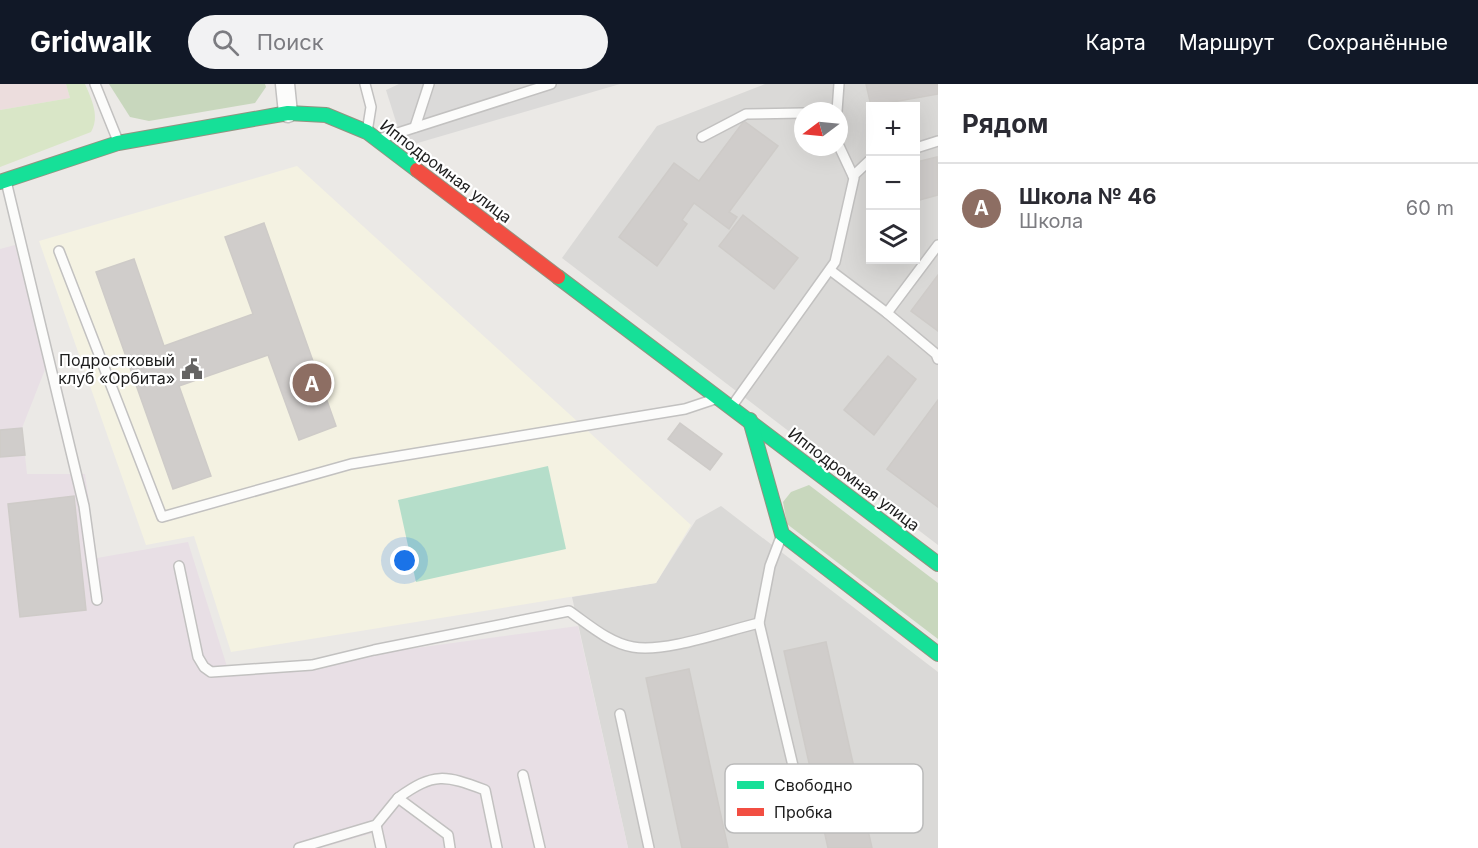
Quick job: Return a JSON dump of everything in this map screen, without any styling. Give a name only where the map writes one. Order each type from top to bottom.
[{"type":"street","points":[[285,84],[288,113]]},
{"type":"street","name":"Ипподромная улица","points":[[3,181],[118,143],[288,113],[326,115],[372,136],[726,401],[938,564]]},
{"type":"street","points":[[750,420],[782,534],[938,654]]},
{"type":"lane","points":[[95,84],[118,143]]},
{"type":"lane","points":[[365,84],[371,107],[372,136],[415,127],[551,84]]},
{"type":"lane","points":[[415,127],[429,84]]},
{"type":"lane","points":[[838,102],[839,84]]},
{"type":"lane","points":[[702,137],[746,114],[794,113]]},
{"type":"lane","points":[[920,146],[938,141]]},
{"type":"lane","points":[[844,156],[853,176]]},
{"type":"lane","points":[[59,252],[162,517],[351,464],[726,401],[835,262],[853,176],[866,164]]},
{"type":"lane","points":[[3,181],[82,496],[97,600]]},
{"type":"lane","points":[[887,313],[938,245]]},
{"type":"lane","points":[[830,270],[887,313],[938,358]]},
{"type":"lane","points":[[782,534],[770,566],[759,623],[793,764]]},
{"type":"lane","points":[[179,566],[198,657],[204,667],[211,672],[312,665],[374,650],[569,611],[609,639],[632,647],[657,648],[759,623]]},
{"type":"lane","points":[[620,714],[649,848]]},
{"type":"lane","points":[[523,775],[540,848]]},
{"type":"lane","points":[[299,848],[376,825],[398,798],[419,783],[450,777],[485,790],[497,848]]},
{"type":"lane","points":[[398,798],[448,835],[450,848]]},
{"type":"lane","points":[[376,825],[381,848]]},
{"type":"shaded area","points":[[0,84],[66,84],[70,98],[0,110]]},
{"type":"shaded area","points":[[399,84],[620,84],[404,147],[386,90]]},
{"type":"shaded area","points":[[765,84],[938,84],[938,545],[562,258],[657,126]]},
{"type":"shaded area","points":[[297,166],[691,525],[656,583],[231,652],[194,536],[146,545],[39,241]]},
{"type":"shaded area","points":[[15,245],[46,367],[22,428],[27,474],[85,474],[97,558],[188,542],[229,673],[578,626],[628,848],[384,848],[380,831],[321,848],[0,848],[0,249]]},
{"type":"shaded area","points":[[721,506],[938,672],[938,848],[628,848],[572,597],[656,583],[696,520]]},
{"type":"green space","points":[[66,84],[85,84],[95,114],[91,132],[0,167],[0,110],[70,98]]},
{"type":"green space","points":[[109,84],[265,84],[266,87],[255,103],[149,121],[130,117]]},
{"type":"green space","points":[[548,466],[566,549],[416,582],[398,500]]},
{"type":"green space","points":[[809,485],[938,583],[938,639],[787,524],[783,502],[791,492]]},
{"type":"building","points":[[866,84],[938,84],[938,94],[893,102],[870,102]]},
{"type":"building","points":[[744,121],[778,146],[729,212],[737,217],[729,229],[694,203],[682,220],[687,224],[657,266],[619,237],[674,163],[699,181]]},
{"type":"building","points":[[937,157],[938,195],[920,200],[920,161]]},
{"type":"building","points":[[743,215],[798,258],[774,289],[719,246]]},
{"type":"building","points":[[264,223],[336,426],[299,440],[268,355],[179,386],[211,476],[173,489],[96,272],[134,259],[164,346],[253,314],[225,237]]},
{"type":"building","points":[[938,275],[938,331],[911,311]]},
{"type":"building","points":[[888,356],[916,379],[874,435],[844,410]]},
{"type":"building","points":[[938,400],[938,507],[887,469]]},
{"type":"building","points":[[680,423],[722,454],[710,470],[668,439]]},
{"type":"building","points":[[22,428],[25,455],[0,457],[0,430]]},
{"type":"building","points":[[74,496],[86,610],[20,617],[8,504]]},
{"type":"building","points":[[826,642],[853,764],[809,764],[784,651]]},
{"type":"building","points":[[689,669],[728,848],[682,848],[646,678]]},
{"type":"building","points":[[825,833],[869,833],[872,848],[828,848]]},
{"type":"traffic: fast","points":[[0,182],[118,143],[288,113],[326,115],[367,132],[417,170]]},
{"type":"traffic: fast","points":[[558,277],[938,564]]},
{"type":"traffic: fast","points":[[750,420],[782,534],[938,654]]},
{"type":"traffic: jam","points":[[417,170],[558,277]]},
{"type":"place","name":"Подростковый клуб «Орбита»","points":[[192,369]]},
{"type":"place","name":"Школа № 46","points":[[312,383]]}]
